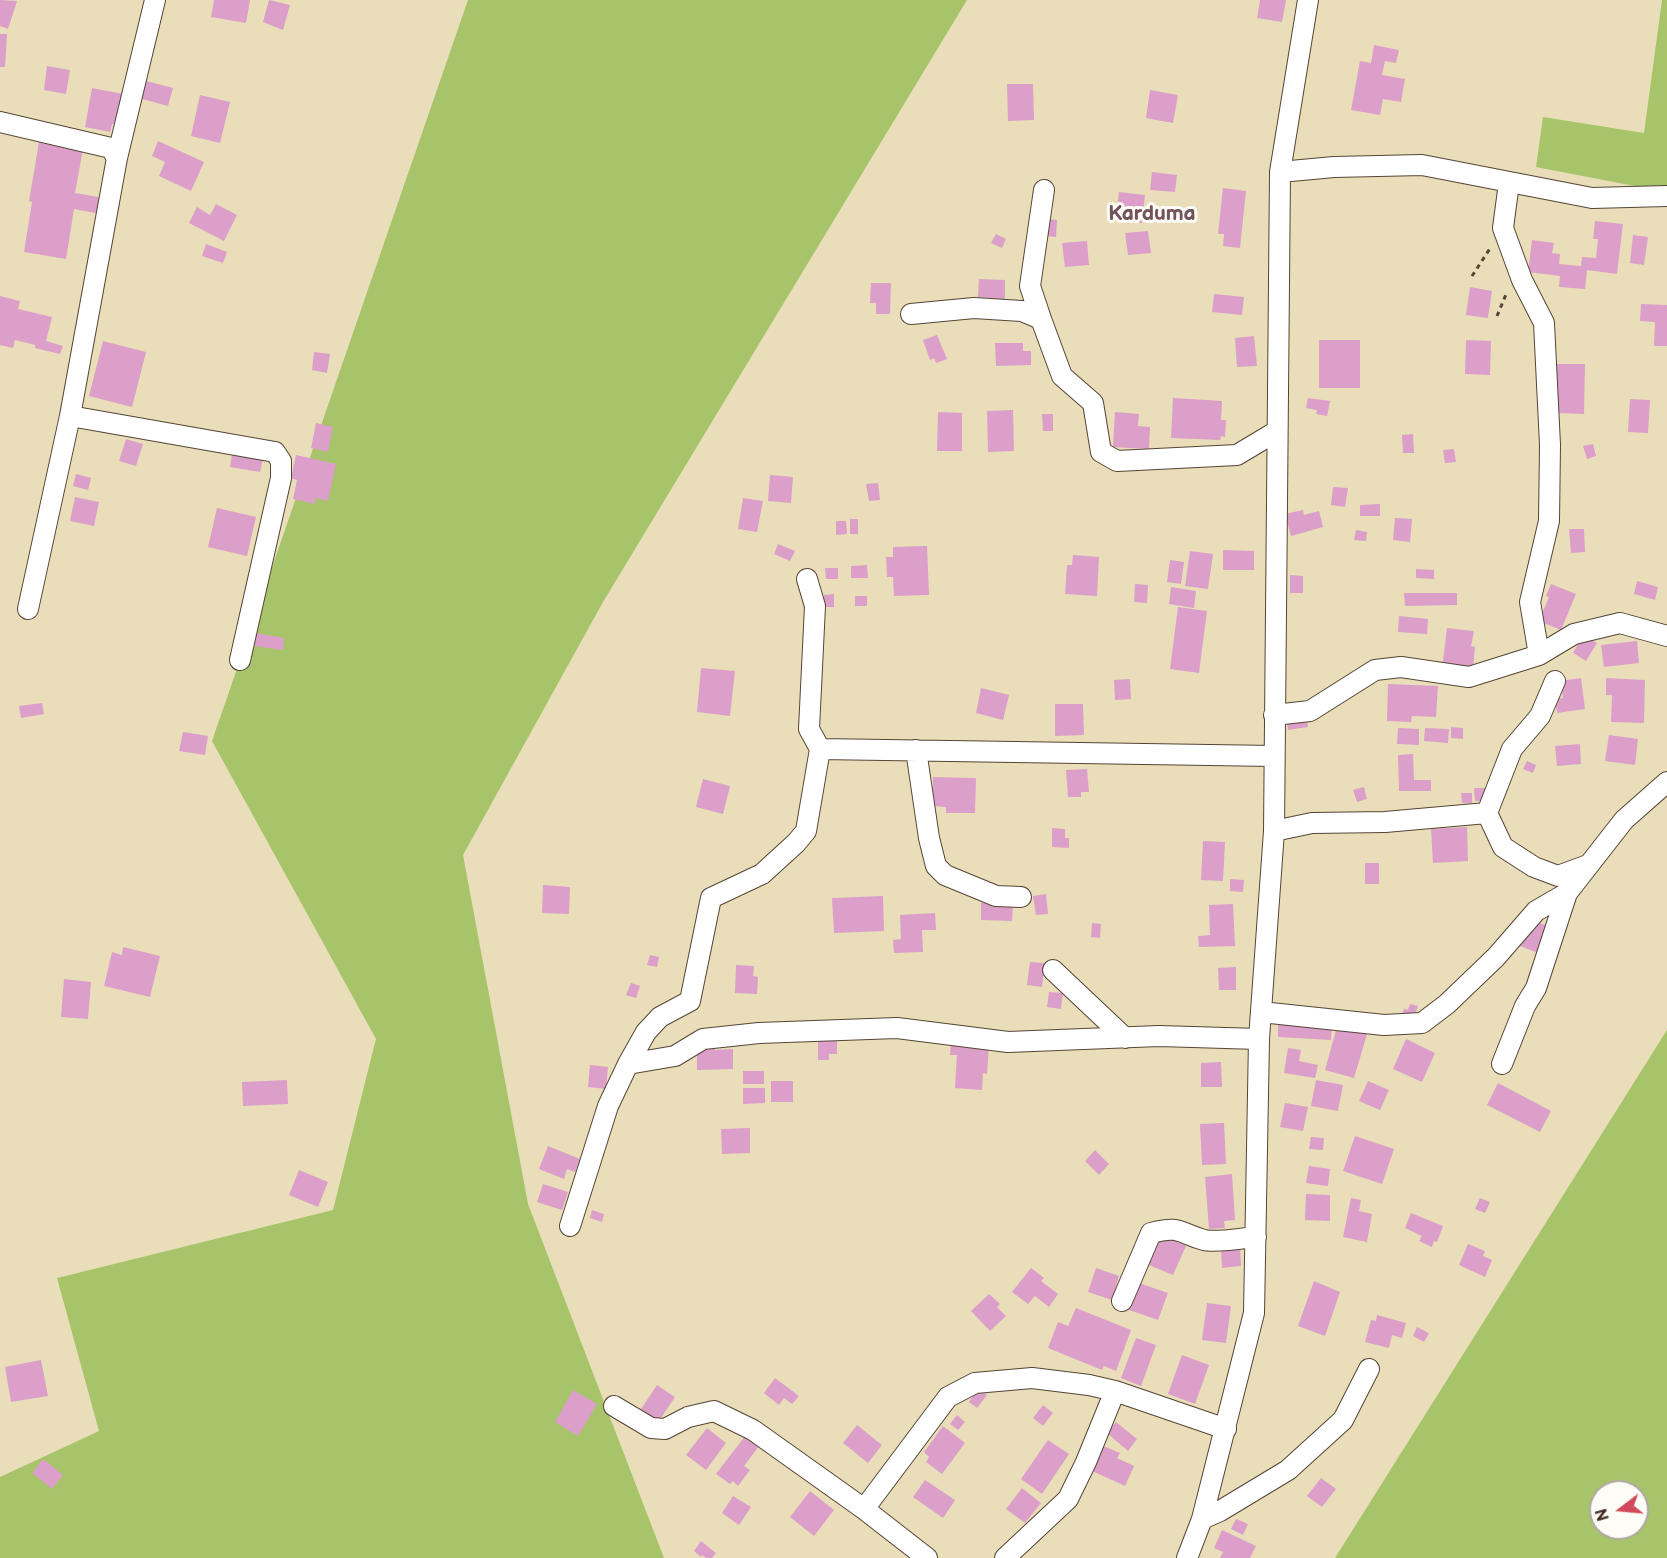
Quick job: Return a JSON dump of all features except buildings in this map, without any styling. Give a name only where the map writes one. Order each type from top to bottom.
[{"type":"street","points":[[28,609],[70,416],[117,159],[155,0]]},
{"type":"street","points":[[1187,1558],[1202,1519],[1254,1313],[1258,1039],[1274,831],[1280,172],[1308,0]]},
{"type":"street","points":[[0,123],[111,148],[117,159]]},
{"type":"street","points":[[1280,172],[1334,167],[1422,165],[1592,198],[1667,196]]},
{"type":"street","points":[[1509,183],[1503,228],[1522,280],[1544,323],[1550,445],[1549,521],[1530,602],[1539,655]]},
{"type":"street","points":[[1044,190],[1030,286],[1062,376],[1093,403],[1101,452],[1117,461],[1237,455],[1277,431]]},
{"type":"street","points":[[910,314],[974,308],[1022,311],[1041,319]]},
{"type":"street","points":[[70,416],[275,452],[281,461],[281,478],[240,660]]},
{"type":"street","points":[[570,1226],[608,1106],[628,1064],[646,1032],[660,1017],[690,1001],[711,898],[762,874],[806,831],[820,749],[809,729],[815,606],[807,579]]},
{"type":"street","points":[[1274,715],[1310,711],[1375,669],[1401,667],[1468,677],[1539,655],[1574,634],[1620,623],[1667,636]]},
{"type":"street","points":[[1555,681],[1540,716],[1512,749],[1487,813],[1503,847],[1534,867],[1558,876],[1588,865]]},
{"type":"street","points":[[820,749],[1275,756]]},
{"type":"street","points":[[916,750],[929,837],[936,866],[945,874],[996,896],[1021,897]]},
{"type":"street","points":[[1502,1064],[1524,1006],[1536,988],[1567,893],[1624,820],[1667,782]]},
{"type":"street","points":[[1274,831],[1312,823],[1385,822],[1487,813]]},
{"type":"street","points":[[1261,1012],[1384,1025],[1422,1023],[1447,1004],[1496,957],[1536,911],[1567,893]]},
{"type":"street","points":[[1053,970],[1125,1038]]},
{"type":"street","points":[[628,1064],[675,1056],[703,1040],[759,1033],[897,1028],[1008,1042],[1159,1036],[1258,1039]]},
{"type":"street","points":[[1122,1301],[1151,1233],[1166,1229],[1184,1231],[1206,1241],[1256,1237]]},
{"type":"street","points":[[1202,1519],[1220,1511],[1288,1470],[1312,1449],[1343,1420],[1369,1369]]},
{"type":"street","points":[[864,1509],[948,1397],[975,1383],[1032,1378],[1089,1385],[1115,1391],[1226,1429]]},
{"type":"street","points":[[1005,1558],[1068,1499],[1115,1391]]},
{"type":"street","points":[[614,1406],[651,1428],[665,1429],[688,1417],[714,1411],[753,1430],[864,1509],[927,1558]]},
{"type":"path","points":[[1473,276],[1503,228]]},
{"type":"path","points":[[1497,316],[1507,292],[1522,280]]},
{"type":"green space","points":[[468,0],[967,0],[603,602],[463,855],[528,1204],[664,1558],[0,1558],[0,1477],[99,1431],[57,1278],[333,1210],[376,1039],[212,741]]},
{"type":"green space","points":[[1662,0],[1667,0],[1667,187],[1650,189],[1536,167],[1543,117],[1644,133]]},
{"type":"green space","points":[[1667,1030],[1667,1558],[1335,1558]]},
{"type":"district","name":"Karduma","points":[[1152,215]]}]
